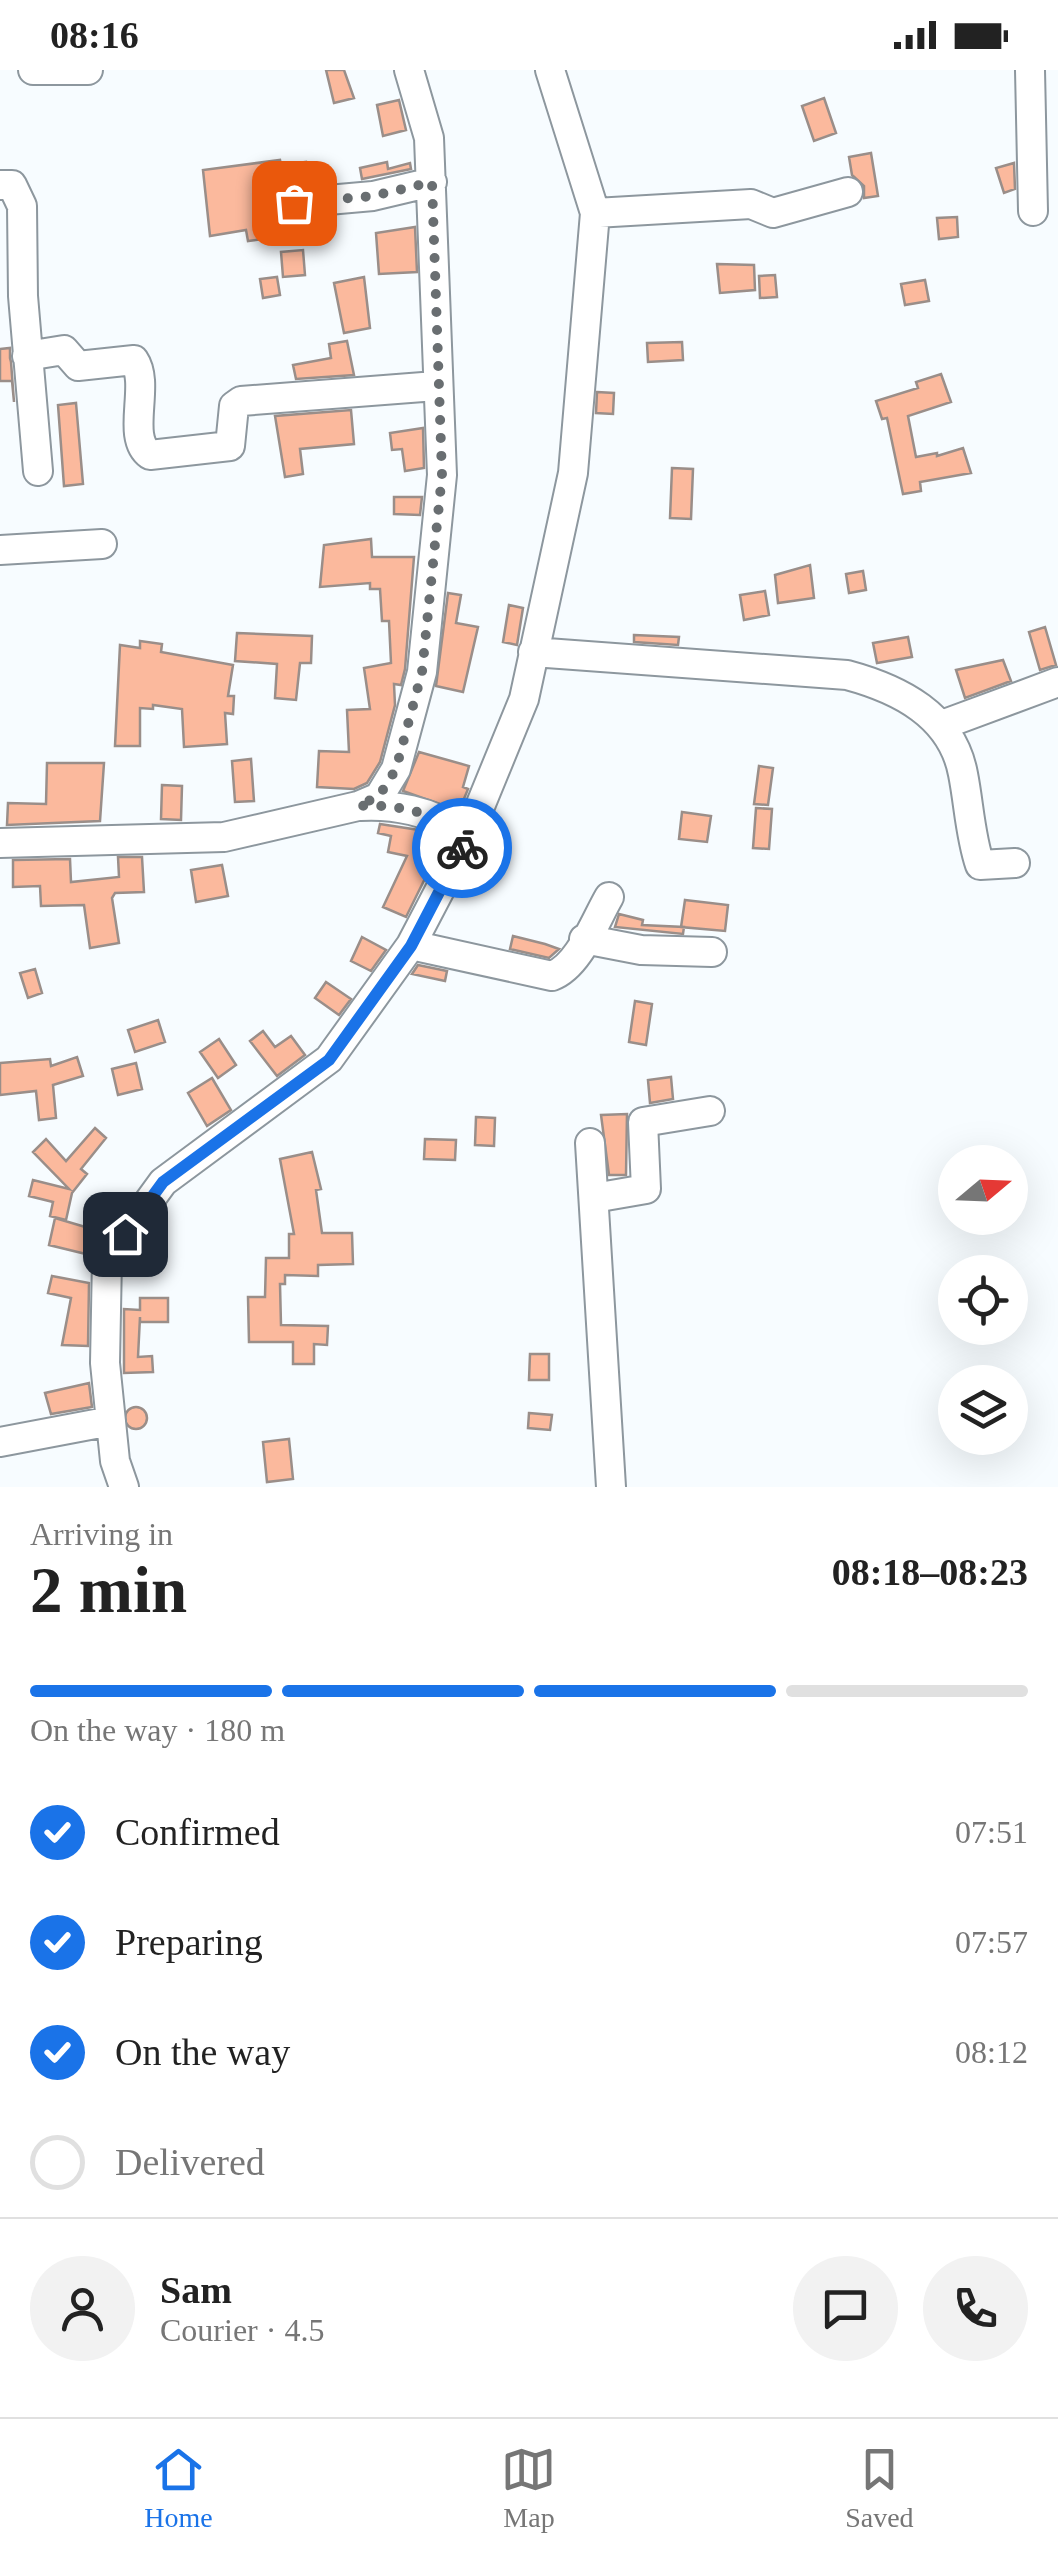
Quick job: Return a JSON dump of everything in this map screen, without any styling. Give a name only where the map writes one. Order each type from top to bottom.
[{"type":"street","points":[[33,70],[88,70]]},
{"type":"street","points":[[358,806],[379,796],[396,769],[422,672],[442,475],[430,138],[409,70]]},
{"type":"street","points":[[124,1487],[115,1461],[104,1362],[106,1260],[163,1182],[329,1060],[411,946],[462,847],[524,699],[572,474],[595,213],[550,70]]},
{"type":"street","points":[[1030,70],[1034,211]]},
{"type":"street","points":[[294,203],[373,196],[432,182]]},
{"type":"street","points":[[0,184],[12,185],[22,206],[28,356],[38,471]]},
{"type":"street","points":[[595,213],[751,204],[772,213],[848,192]]},
{"type":"street","points":[[28,356],[64,350],[78,366],[134,360],[140,372],[140,441],[150,455],[224,450],[230,446],[234,406],[241,401],[436,386]]},
{"type":"street","points":[[0,550],[102,544]]},
{"type":"street","points":[[533,652],[847,675],[884,685],[942,725],[962,768],[980,865],[1015,863]]},
{"type":"street","points":[[942,725],[1058,682]]},
{"type":"street","points":[[0,844],[224,836],[358,806],[388,804],[448,823],[459,831],[462,847]]},
{"type":"street","points":[[411,946],[552,976],[567,966],[609,897]]},
{"type":"street","points":[[584,939],[641,950],[712,952]]},
{"type":"street","points":[[594,1198],[646,1189],[641,1126],[648,1118],[710,1111]]},
{"type":"street","points":[[590,1143],[610,1487]]},
{"type":"street","points":[[0,1442],[111,1421]]},
{"type":"building","points":[[326,70],[344,70],[354,98],[334,103]]},
{"type":"building","points":[[824,98],[836,133],[814,141],[802,106]]},
{"type":"building","points":[[399,100],[406,130],[383,136],[377,105]]},
{"type":"building","points":[[871,153],[878,196],[864,198],[864,186],[852,175],[849,157]]},
{"type":"building","points":[[280,160],[281,165],[306,162],[309,184],[285,188],[278,197],[279,212],[290,220],[292,235],[248,241],[246,230],[210,236],[203,170]]},
{"type":"building","points":[[387,162],[388,169],[410,163],[411,169],[362,179],[360,168]]},
{"type":"building","points":[[1014,163],[1015,189],[1004,193],[996,168]]},
{"type":"building","points":[[957,217],[958,237],[939,239],[937,218]]},
{"type":"building","points":[[415,227],[417,272],[379,274],[376,233]]},
{"type":"building","points":[[303,250],[305,275],[283,277],[281,252]]},
{"type":"building","points":[[717,264],[754,265],[755,290],[720,293]]},
{"type":"building","points":[[775,275],[777,297],[760,298],[759,276]]},
{"type":"building","points":[[277,277],[280,295],[263,298],[260,279]]},
{"type":"building","points":[[364,277],[370,328],[344,333],[334,283]]},
{"type":"building","points":[[925,280],[929,301],[905,305],[901,284]]},
{"type":"building","points":[[347,341],[354,375],[296,379],[293,365],[331,358],[329,344]]},
{"type":"building","points":[[682,342],[683,360],[648,362],[647,343]]},
{"type":"building","points":[[10,348],[14,402],[12,381],[0,381],[0,349]]},
{"type":"building","points":[[941,374],[951,402],[908,416],[916,457],[963,448],[971,473],[920,482],[921,491],[903,494],[887,418],[882,419],[876,401],[918,388],[916,382]]},
{"type":"building","points":[[597,392],[614,393],[613,414],[596,413]]},
{"type":"building","points":[[76,403],[83,484],[64,486],[58,405]]},
{"type":"building","points":[[351,410],[354,444],[300,449],[303,474],[285,477],[275,416]]},
{"type":"building","points":[[423,428],[424,468],[405,471],[402,449],[392,450],[390,433]]},
{"type":"building","points":[[672,468],[693,469],[691,519],[670,518]]},
{"type":"building","points":[[394,497],[422,497],[420,515],[394,514]]},
{"type":"building","points":[[371,539],[372,557],[414,557],[405,669],[401,685],[394,684],[395,705],[380,762],[367,783],[354,789],[317,787],[319,751],[349,752],[347,710],[370,709],[364,668],[391,663],[389,621],[382,621],[380,589],[370,589],[370,583],[320,587],[324,545]]},
{"type":"building","points":[[810,565],[814,598],[778,603],[775,575]]},
{"type":"building","points":[[863,571],[866,590],[849,593],[846,574]]},
{"type":"building","points":[[765,591],[769,615],[744,620],[740,595]]},
{"type":"building","points":[[448,593],[461,595],[456,623],[478,627],[463,692],[436,686]]},
{"type":"building","points":[[509,605],[523,608],[517,645],[503,642]]},
{"type":"building","points":[[1045,627],[1056,665],[1040,670],[1029,632]]},
{"type":"building","points":[[237,633],[312,636],[311,663],[300,663],[296,700],[275,698],[277,664],[235,661]]},
{"type":"building","points":[[634,635],[679,637],[678,645],[634,642]]},
{"type":"building","points":[[908,637],[912,657],[877,663],[873,643]]},
{"type":"building","points":[[140,641],[162,644],[161,652],[233,665],[228,696],[234,696],[233,714],[225,713],[227,744],[184,747],[182,709],[153,705],[153,709],[140,708],[140,746],[115,746],[120,645],[140,648]]},
{"type":"building","points":[[1003,660],[1011,681],[965,698],[956,670]]},
{"type":"building","points":[[419,752],[469,766],[463,787],[468,789],[459,811],[403,791]]},
{"type":"building","points":[[251,759],[254,801],[235,802],[232,761]]},
{"type":"building","points":[[47,763],[104,763],[100,821],[7,825],[8,803],[46,804]]},
{"type":"building","points":[[759,766],[773,768],[768,805],[754,804]]},
{"type":"building","points":[[162,785],[182,786],[181,820],[161,819]]},
{"type":"building","points":[[756,808],[772,809],[769,849],[753,848]]},
{"type":"building","points":[[682,812],[711,816],[707,842],[679,839]]},
{"type":"building","points":[[380,824],[419,830],[443,842],[406,917],[383,907],[407,856],[388,852],[391,836],[378,833]]},
{"type":"building","points":[[118,857],[142,857],[144,892],[115,893],[112,898],[119,943],[90,948],[84,905],[41,906],[40,886],[13,887],[13,860],[70,859],[71,882],[119,877]]},
{"type":"building","points":[[222,865],[228,896],[196,902],[191,870]]},
{"type":"building","points":[[685,900],[728,905],[725,931],[681,927]]},
{"type":"building","points":[[619,914],[643,920],[642,925],[684,927],[683,934],[615,927]]},
{"type":"building","points":[[513,936],[559,949],[549,958],[510,949]]},
{"type":"building","points":[[362,937],[386,950],[371,971],[351,961]]},
{"type":"building","points":[[418,965],[447,971],[445,981],[412,974]]},
{"type":"building","points":[[35,969],[42,993],[28,998],[20,973]]},
{"type":"building","points":[[326,982],[351,999],[339,1015],[315,998]]},
{"type":"building","points":[[635,1001],[652,1004],[646,1045],[629,1042]]},
{"type":"building","points":[[158,1020],[165,1042],[135,1052],[128,1030]]},
{"type":"building","points":[[263,1031],[275,1047],[291,1036],[305,1055],[277,1076],[250,1041]]},
{"type":"building","points":[[219,1039],[236,1065],[218,1078],[200,1052]]},
{"type":"building","points":[[77,1057],[83,1076],[53,1085],[56,1118],[39,1120],[36,1091],[0,1095],[0,1063],[50,1059],[51,1066]]},
{"type":"building","points":[[136,1063],[142,1089],[118,1095],[112,1069]]},
{"type":"building","points":[[671,1077],[673,1099],[650,1103],[648,1080]]},
{"type":"building","points":[[212,1078],[231,1110],[207,1126],[188,1093]]},
{"type":"building","points":[[627,1114],[626,1175],[609,1175],[601,1115]]},
{"type":"building","points":[[476,1117],[495,1118],[494,1146],[475,1145]]},
{"type":"building","points":[[95,1128],[106,1138],[81,1169],[87,1174],[72,1193],[66,1220],[50,1216],[53,1202],[29,1196],[33,1180],[69,1189],[33,1152],[46,1139],[66,1161]]},
{"type":"building","points":[[425,1139],[456,1140],[455,1160],[424,1159]]},
{"type":"building","points":[[312,1152],[321,1189],[316,1190],[322,1233],[352,1233],[353,1264],[318,1265],[318,1276],[285,1275],[285,1284],[280,1284],[281,1325],[328,1326],[327,1345],[314,1344],[314,1364],[293,1364],[293,1342],[249,1342],[248,1297],[265,1297],[266,1258],[289,1258],[289,1234],[294,1234],[280,1159]]},
{"type":"building","points":[[55,1218],[105,1232],[90,1255],[49,1245]]},
{"type":"building","points":[[156,1222],[159,1224],[144,1268],[125,1264]]},
{"type":"building","points":[[52,1276],[89,1283],[88,1346],[62,1345],[71,1298],[48,1293]]},
{"type":"building","points":[[140,1298],[168,1298],[168,1322],[140,1322],[140,1317],[138,1357],[152,1356],[153,1372],[124,1373],[124,1309],[140,1310]]},
{"type":"building","points":[[530,1354],[549,1354],[549,1380],[529,1380]]},
{"type":"building","points":[[89,1383],[92,1407],[51,1414],[45,1393]]},
{"type":"building","points":[[136,1407],[144,1410],[144,1426],[136,1429],[128,1426],[125,1418],[128,1410]]},
{"type":"building","points":[[529,1413],[552,1415],[550,1430],[528,1428]]},
{"type":"building","points":[[289,1439],[293,1479],[267,1482],[263,1442]]},
{"type":"way so far","points":[[294,203],[373,196],[432,182],[442,475],[422,672],[396,769],[379,796],[358,806],[388,804],[448,823],[459,831],[462,848]]},
{"type":"route","points":[[125,1234],[163,1182],[329,1060],[411,946],[462,848]]}]
